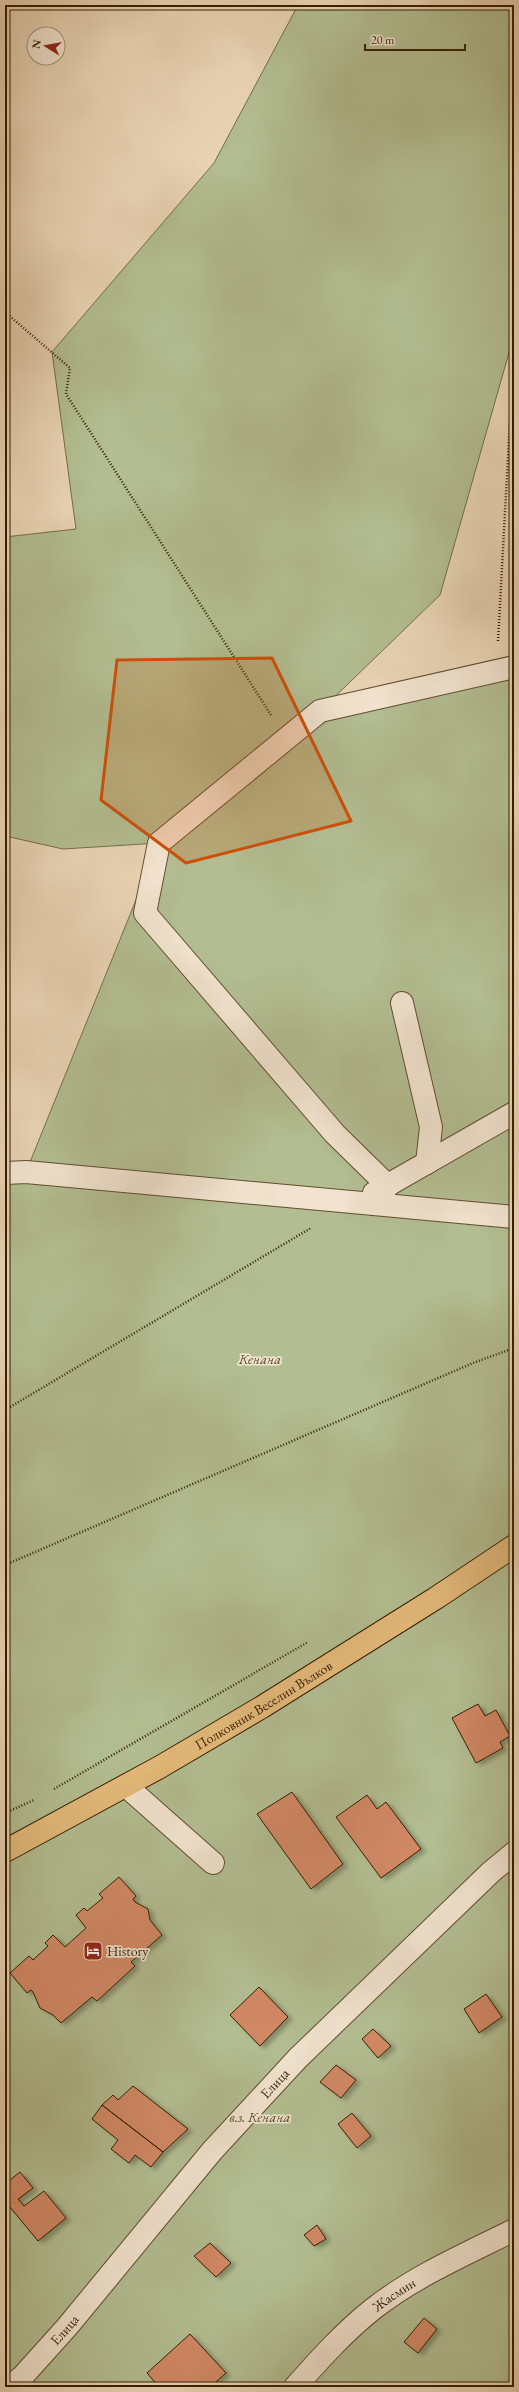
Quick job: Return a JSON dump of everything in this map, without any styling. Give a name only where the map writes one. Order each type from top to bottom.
[{"type":"main road","name":"Полковник Веселин Вълков","points":[[5,1851],[126,1786],[269,1703],[436,1598],[514,1546]]},
{"type":"street","points":[[388,1186],[335,1134],[145,913],[159,843],[320,711],[505,670]]},
{"type":"street","points":[[402,1003],[431,1127],[427,1163]]},
{"type":"street","points":[[356,1201],[388,1186],[514,1113]]},
{"type":"street","points":[[5,1173],[26,1172],[356,1201],[514,1217]]},
{"type":"street","points":[[126,1786],[213,1863]]},
{"type":"street","name":"Елица","points":[[9,2387],[22,2377],[67,2327],[212,2151],[298,2058],[491,1872],[514,1853]]},
{"type":"street","name":"Жасмин","points":[[295,2387],[350,2329],[373,2309],[445,2264],[514,2230]]},
{"type":"path","points":[[5,312],[70,368],[66,394],[287,738]]},
{"type":"path","points":[[505,670],[514,346]]},
{"type":"path","points":[[5,1410],[316,1226]]},
{"type":"path","points":[[5,1565],[473,1363],[514,1348]]},
{"type":"path","points":[[51,1791],[314,1638]]},
{"type":"path","points":[[5,1812],[38,1799]]},
{"type":"highlighted area","points":[[272,658],[351,821],[186,863],[101,800],[117,660]]},
{"type":"green space","points":[[298,5],[514,5],[514,335],[440,595],[320,711],[514,668],[514,2387],[5,2387],[5,1173],[26,1172],[159,843],[63,849],[5,836],[5,537],[76,529],[52,352],[214,163]]},
{"type":"building","points":[[478,1704],[485,1716],[496,1710],[510,1736],[500,1742],[503,1748],[476,1763],[452,1718]]},
{"type":"building","points":[[292,1792],[343,1864],[311,1889],[257,1814]]},
{"type":"building","points":[[367,1795],[377,1809],[386,1802],[421,1849],[381,1878],[336,1817]]},
{"type":"building","name":"History","points":[[119,1877],[136,1896],[133,1899],[135,1902],[148,1909],[150,1920],[162,1935],[131,1962],[135,1966],[97,2001],[92,1997],[61,2023],[53,2015],[40,2008],[33,1992],[31,1990],[27,1993],[10,1973],[29,1956],[33,1960],[48,1946],[45,1943],[53,1935],[65,1947],[86,1928],[76,1915],[84,1908],[87,1911],[103,1898],[99,1894]]},
{"type":"building","points":[[259,1987],[288,2017],[260,2046],[230,2015]]},
{"type":"building","points":[[486,1994],[502,2017],[479,2033],[464,2009]]},
{"type":"building","points":[[373,2029],[391,2046],[378,2058],[362,2039]]},
{"type":"building","points":[[336,2065],[356,2080],[341,2098],[320,2082]]},
{"type":"building","points":[[133,2086],[188,2129],[163,2152],[102,2105],[113,2095],[118,2100]]},
{"type":"building","points":[[102,2105],[163,2152],[151,2167],[135,2155],[129,2163],[111,2149],[118,2140],[92,2119]]},
{"type":"building","points":[[352,2113],[371,2136],[357,2148],[338,2124]]},
{"type":"building","points":[[20,2172],[33,2188],[18,2199],[24,2206],[44,2191],[66,2218],[38,2241],[5,2201],[5,2184]]},
{"type":"building","points":[[317,2225],[326,2239],[314,2246],[304,2235]]},
{"type":"building","points":[[210,2243],[231,2263],[216,2277],[194,2256]]},
{"type":"building","points":[[424,2318],[437,2329],[418,2353],[404,2342]]},
{"type":"building","points":[[190,2334],[226,2373],[210,2387],[159,2387],[147,2373]]},
{"type":"place","name":"History","points":[[93,1951]]},
{"type":"park label","name":"Кенана","points":[[260,1359]]},
{"type":"park label","name":"в.з. Кенана","points":[[260,2117]]}]
